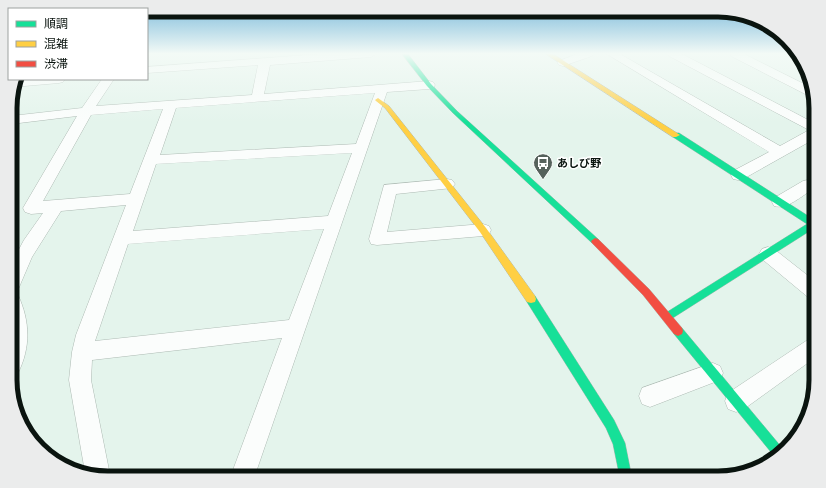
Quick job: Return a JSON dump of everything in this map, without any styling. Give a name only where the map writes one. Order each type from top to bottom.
[{"type":"street","points":[[257,98],[262,77]]},
{"type":"street","points":[[423,77],[455,112],[576,222],[623,268],[668,317],[776,450]]},
{"type":"street","points":[[585,77],[809,221]]},
{"type":"street","points":[[651,77],[780,152]]},
{"type":"street","points":[[716,77],[809,125]]},
{"type":"street","points":[[781,77],[807,90]]},
{"type":"street","points":[[20,83],[50,80]]},
{"type":"street","points":[[107,80],[87,111],[31,208],[137,199]]},
{"type":"street","points":[[17,119],[87,111],[257,98],[380,95],[429,85]]},
{"type":"street","points":[[245,471],[380,95]]},
{"type":"street","points":[[380,95],[483,230],[520,282],[581,376],[610,424],[619,443],[625,471]]},
{"type":"street","points":[[97,470],[80,380],[82,352],[86,335],[137,199],[170,105]]},
{"type":"street","points":[[738,175],[809,136]]},
{"type":"street","points":[[151,160],[361,148]]},
{"type":"street","points":[[447,184],[389,189],[377,239],[483,230]]},
{"type":"street","points":[[780,202],[808,185]]},
{"type":"street","points":[[17,268],[26,251],[56,206]]},
{"type":"street","points":[[122,238],[334,222]]},
{"type":"street","points":[[668,317],[809,227]]},
{"type":"street","points":[[768,254],[809,288]]},
{"type":"street","points":[[82,352],[296,328]]},
{"type":"street","points":[[17,336],[17,349]]},
{"type":"street","points":[[736,402],[809,350]]},
{"type":"street","points":[[650,396],[713,373]]},
{"type":"traffic: fast","points":[[423,77],[455,112],[595,241]]},
{"type":"traffic: fast","points":[[676,135],[809,221]]},
{"type":"traffic: fast","points":[[668,317],[809,227]]},
{"type":"traffic: fast","points":[[531,299],[610,424],[619,443],[625,471]]},
{"type":"traffic: fast","points":[[678,331],[776,450]]},
{"type":"traffic: slow","points":[[585,77],[676,135]]},
{"type":"traffic: slow","points":[[378,100],[387,107],[483,230],[531,299]]},
{"type":"traffic: jam","points":[[595,241],[646,292],[678,331]]},
{"type":"place","name":"あしび野","points":[[543,180]]}]
